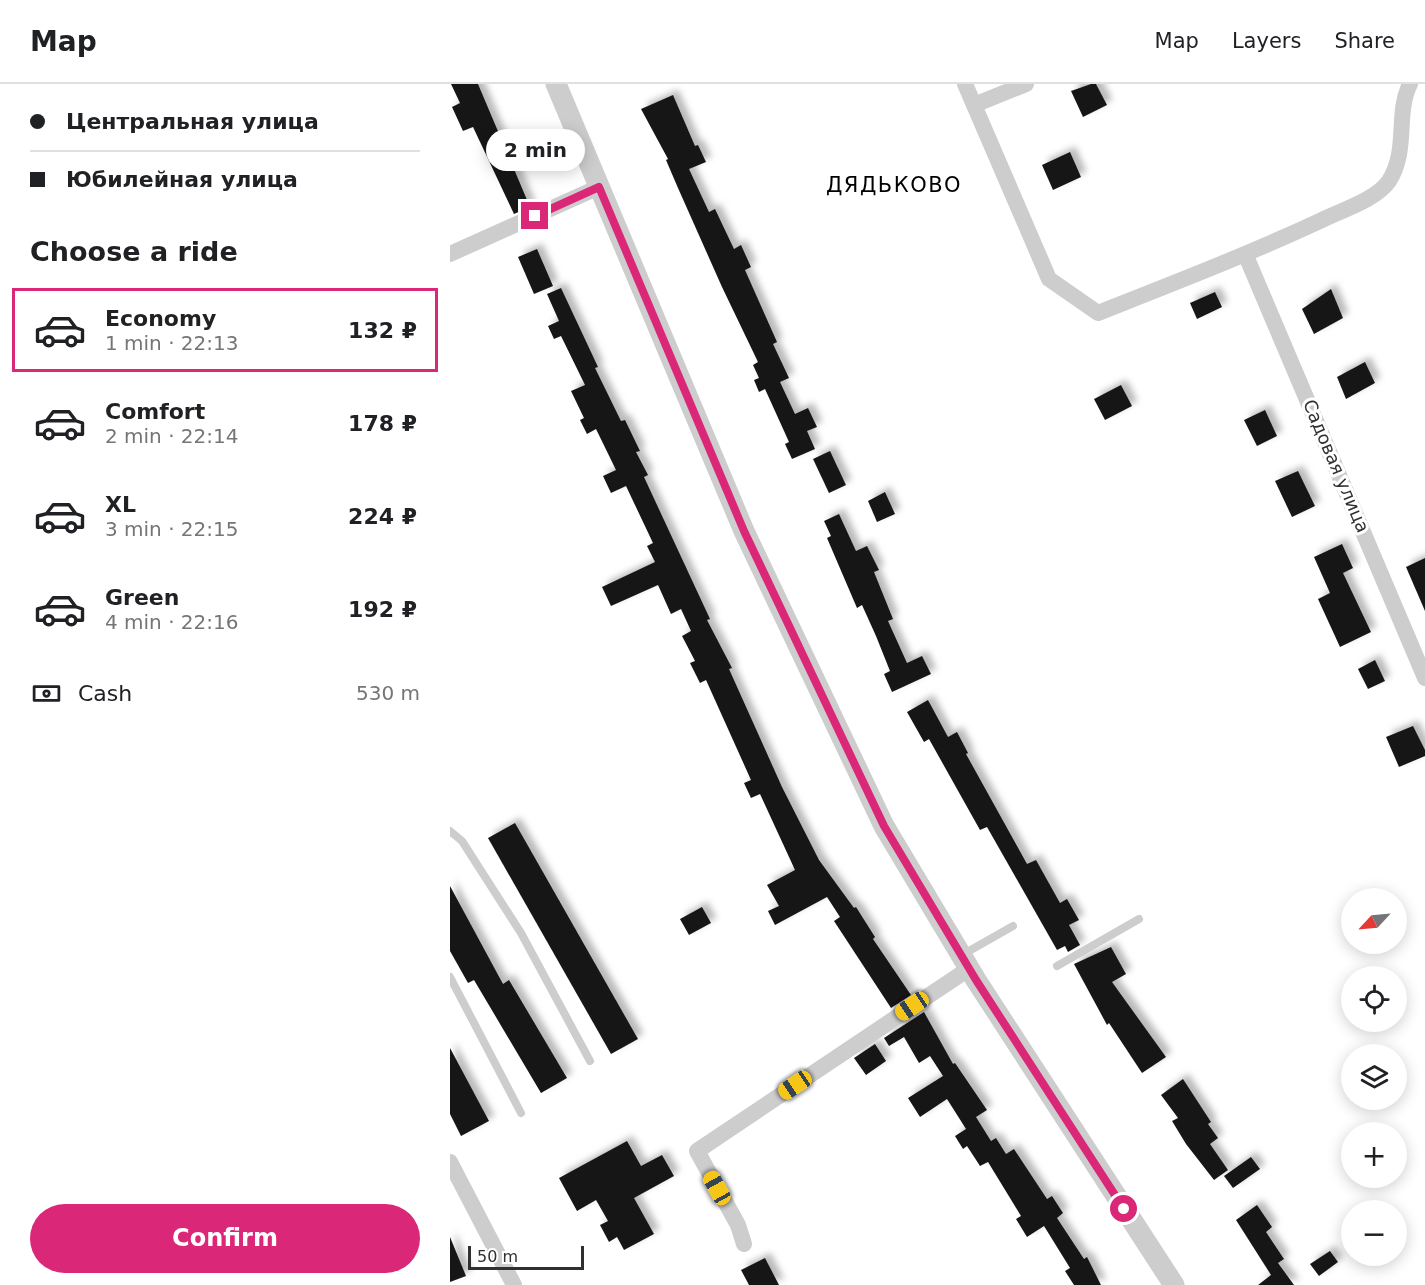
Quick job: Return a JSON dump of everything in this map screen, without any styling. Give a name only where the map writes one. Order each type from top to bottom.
[{"type":"street","points":[[556,84],[759,562],[884,826],[966,962],[1174,1285]]},
{"type":"street","points":[[965,84],[1049,279],[1098,312],[1246,255],[1366,199],[1388,183],[1402,152],[1406,94],[1410,84]]},
{"type":"street","points":[[974,105],[1026,84]]},
{"type":"street","points":[[450,254],[599,187]]},
{"type":"street","name":"Садовая улица","points":[[1246,255],[1425,678]]},
{"type":"street","points":[[744,1244],[738,1225],[697,1151],[966,962]]},
{"type":"street","points":[[450,1162],[514,1285]]},
{"type":"lane","points":[[450,831],[462,841],[521,933],[590,1061]]},
{"type":"lane","points":[[1057,966],[1139,919]]},
{"type":"lane","points":[[966,962],[1013,926]]},
{"type":"lane","points":[[450,976],[521,1113]]},
{"type":"building","points":[[451,84],[478,84],[530,207],[514,214],[473,127],[463,131],[452,107],[460,103]]},
{"type":"building","points":[[1096,84],[1107,105],[1083,117],[1071,91]]},
{"type":"building","points":[[673,95],[695,146],[698,145],[706,162],[689,169],[709,212],[715,209],[734,249],[741,245],[751,267],[745,270],[777,342],[773,344],[789,378],[780,382],[795,414],[808,408],[817,427],[807,431],[815,449],[792,459],[785,444],[789,442],[765,389],[759,392],[754,380],[759,378],[753,365],[758,362],[678,188],[666,160],[668,159],[641,109]]},
{"type":"building","points":[[1070,152],[1081,177],[1053,190],[1042,165]]},
{"type":"building","points":[[537,249],[553,286],[534,294],[518,257]]},
{"type":"building","points":[[561,288],[598,367],[595,368],[621,421],[625,420],[640,451],[636,452],[648,475],[644,477],[710,619],[707,620],[732,668],[729,669],[782,787],[819,860],[854,908],[856,907],[875,937],[873,939],[911,995],[891,1008],[834,921],[840,917],[827,897],[775,925],[768,911],[779,906],[767,885],[795,870],[760,794],[751,798],[744,783],[751,780],[706,680],[700,683],[690,663],[695,661],[682,636],[691,631],[681,609],[671,614],[658,585],[611,606],[602,587],[655,562],[647,546],[653,543],[626,486],[611,493],[603,476],[616,470],[596,429],[587,434],[580,420],[584,418],[571,391],[585,385],[561,336],[554,339],[548,326],[559,321],[547,294]]},
{"type":"building","points":[[1331,289],[1343,318],[1314,334],[1302,309]]},
{"type":"building","points":[[1215,292],[1222,307],[1197,319],[1190,303]]},
{"type":"building","points":[[1365,362],[1375,383],[1346,399],[1337,377]]},
{"type":"building","points":[[1121,385],[1132,406],[1105,420],[1094,399]]},
{"type":"building","points":[[1265,410],[1277,436],[1257,446],[1244,420]]},
{"type":"building","points":[[830,451],[846,485],[829,493],[813,459]]},
{"type":"building","points":[[1298,471],[1315,506],[1292,517],[1275,481]]},
{"type":"building","points":[[885,492],[895,514],[877,522],[868,501]]},
{"type":"building","points":[[839,514],[856,551],[867,546],[879,570],[874,572],[893,619],[888,621],[907,663],[922,656],[931,674],[892,692],[884,674],[890,671],[876,636],[862,605],[857,608],[827,538],[831,536],[824,521]]},
{"type":"building","points":[[1342,544],[1353,568],[1343,573],[1371,632],[1340,647],[1318,599],[1330,593],[1314,557]]},
{"type":"building","points":[[1425,558],[1425,611],[1406,567]]},
{"type":"building","points":[[1375,660],[1385,681],[1368,689],[1358,669]]},
{"type":"building","points":[[928,700],[948,737],[957,732],[968,753],[966,754],[1027,864],[1036,860],[1060,903],[1067,899],[1079,920],[1069,925],[1080,945],[1068,952],[1065,946],[1057,950],[987,827],[980,830],[929,739],[924,742],[907,712]]},
{"type":"building","points":[[1413,726],[1425,750],[1425,756],[1399,767],[1386,737]]},
{"type":"building","points":[[515,823],[638,1039],[611,1054],[488,838]]},
{"type":"building","points":[[450,886],[503,984],[509,980],[567,1078],[541,1093],[474,980],[468,983],[450,951]]},
{"type":"building","points":[[702,907],[711,923],[689,935],[680,919]]},
{"type":"building","points":[[1111,947],[1126,974],[1112,982],[1166,1057],[1142,1073],[1109,1023],[1107,1025],[1074,964]]},
{"type":"building","points":[[924,1012],[953,1064],[955,1063],[987,1110],[976,1117],[991,1141],[996,1138],[1006,1154],[1014,1149],[1047,1199],[1052,1196],[1063,1213],[1057,1218],[1084,1259],[1087,1257],[1101,1285],[1074,1285],[1065,1271],[1070,1268],[1044,1226],[1027,1237],[1016,1219],[1021,1216],[988,1162],[980,1166],[967,1146],[963,1149],[955,1136],[966,1129],[947,1099],[920,1117],[908,1098],[943,1076],[930,1056],[919,1063],[904,1037],[889,1046],[884,1038]]},
{"type":"building","points":[[875,1044],[886,1061],[866,1075],[854,1058]]},
{"type":"building","points":[[450,1048],[489,1121],[461,1136],[450,1114]]},
{"type":"building","points":[[1183,1079],[1211,1122],[1208,1124],[1218,1138],[1210,1144],[1228,1170],[1214,1180],[1186,1144],[1172,1121],[1178,1118],[1161,1095]]},
{"type":"building","points":[[627,1141],[641,1166],[662,1155],[674,1176],[634,1198],[654,1234],[624,1250],[617,1237],[609,1242],[600,1225],[608,1221],[596,1200],[577,1211],[559,1178]]},
{"type":"building","points":[[1251,1157],[1260,1169],[1233,1188],[1224,1176]]},
{"type":"building","points":[[1257,1205],[1272,1227],[1266,1232],[1284,1259],[1278,1263],[1294,1285],[1258,1285],[1271,1275],[1236,1220]]},
{"type":"building","points":[[450,1237],[466,1276],[450,1282]]},
{"type":"building","points":[[1330,1251],[1338,1262],[1319,1276],[1310,1264]]},
{"type":"building","points":[[765,1258],[779,1285],[749,1285],[741,1270]]},
{"type":"district","name":"ДЯДЬКОВО","points":[[894,185]]},
{"type":"route","points":[[535,216],[599,187],[744,531],[884,826],[976,980],[1124,1209]]}]
